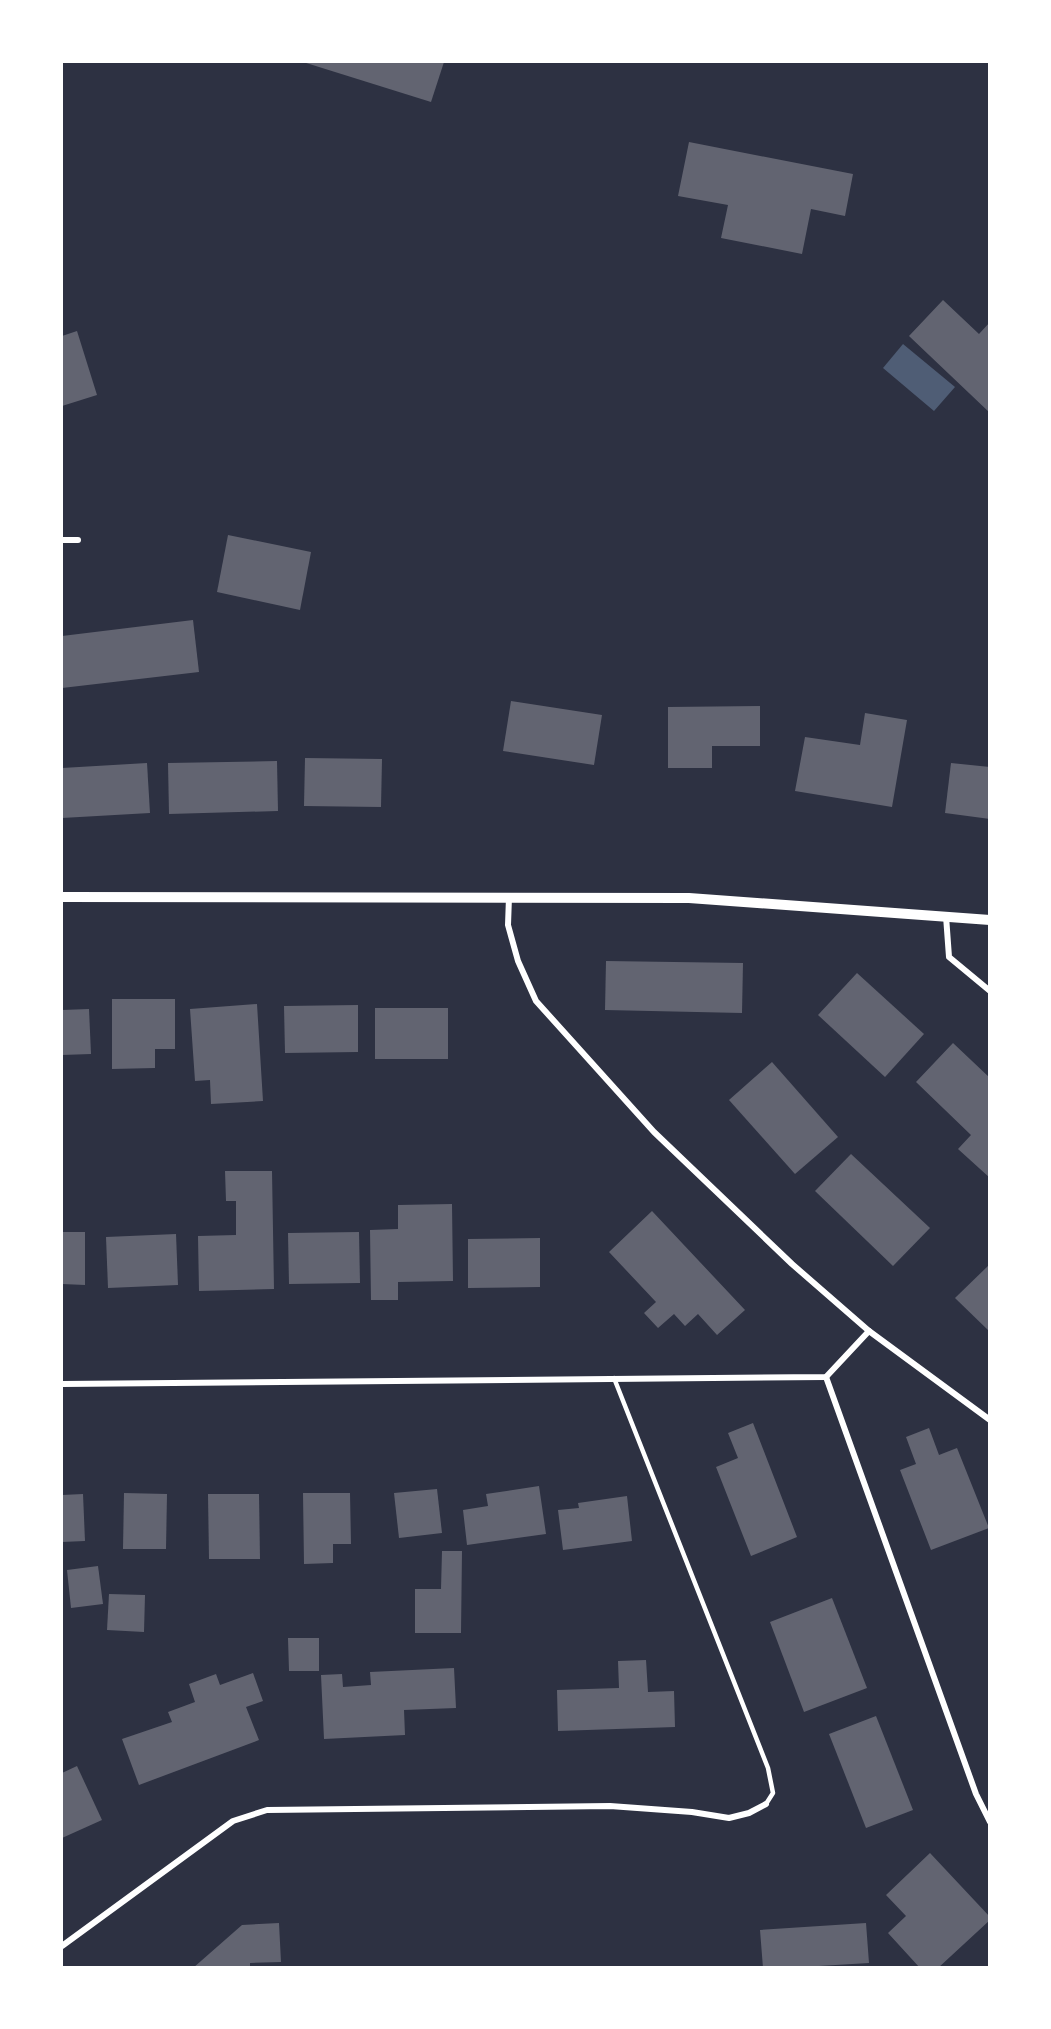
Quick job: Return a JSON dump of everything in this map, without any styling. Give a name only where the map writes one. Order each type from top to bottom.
[{"type":"street","points":[[62,540],[78,540]]},
{"type":"street","points":[[62,897],[689,898],[990,920]]},
{"type":"street","points":[[509,897],[508,926],[518,961],[536,1001],[654,1132],[792,1264],[869,1331],[990,1420]]},
{"type":"street","points":[[946,916],[949,957],[990,991]]},
{"type":"street","points":[[62,1384],[826,1377],[869,1331]]},
{"type":"street","points":[[826,1377],[976,1794],[990,1822]]},
{"type":"street","points":[[62,1946],[233,1821],[267,1810],[610,1806],[692,1812],[729,1818],[749,1813],[766,1804]]},
{"type":"lane","points":[[614,1378],[768,1768],[772,1793],[766,1804]]},
{"type":"water","points":[[903,344],[955,387],[934,411],[883,368]]},
{"type":"building","points":[[303,62],[444,62],[431,102]]},
{"type":"building","points":[[689,142],[853,174],[845,216],[811,209],[802,254],[721,238],[728,205],[678,196]]},
{"type":"building","points":[[943,300],[979,334],[990,322],[990,413],[909,336]]},
{"type":"building","points":[[77,331],[97,395],[62,406],[62,336]]},
{"type":"building","points":[[228,535],[311,552],[300,610],[217,592]]},
{"type":"building","points":[[193,620],[199,672],[62,688],[62,636]]},
{"type":"building","points":[[511,701],[602,715],[594,765],[503,751]]},
{"type":"building","points":[[760,706],[760,746],[712,746],[712,768],[668,768],[668,707]]},
{"type":"building","points":[[865,713],[907,720],[892,807],[795,791],[805,737],[860,745]]},
{"type":"building","points":[[305,758],[382,759],[381,807],[304,806]]},
{"type":"building","points":[[277,761],[278,811],[169,814],[168,763]]},
{"type":"building","points":[[147,763],[150,813],[62,818],[62,768]]},
{"type":"building","points":[[951,763],[990,767],[990,819],[945,813]]},
{"type":"building","points":[[606,961],[743,963],[742,1013],[605,1010]]},
{"type":"building","points":[[857,973],[924,1034],[885,1077],[818,1015]]},
{"type":"building","points":[[112,999],[175,999],[175,1049],[155,1049],[155,1068],[112,1069]]},
{"type":"building","points":[[257,1004],[263,1101],[211,1104],[210,1080],[195,1081],[190,1009]]},
{"type":"building","points":[[358,1005],[358,1052],[285,1053],[284,1006]]},
{"type":"building","points":[[375,1008],[448,1008],[448,1059],[375,1059]]},
{"type":"building","points":[[89,1009],[91,1054],[62,1055],[62,1010]]},
{"type":"building","points":[[953,1043],[990,1078],[990,1178],[958,1149],[971,1135],[916,1082]]},
{"type":"building","points":[[772,1062],[838,1137],[795,1174],[729,1100]]},
{"type":"building","points":[[851,1154],[930,1228],[893,1266],[815,1191]]},
{"type":"building","points":[[225,1171],[272,1171],[274,1289],[199,1291],[198,1236],[236,1235],[236,1201],[226,1201]]},
{"type":"building","points":[[452,1204],[453,1281],[398,1282],[398,1300],[371,1300],[370,1230],[398,1229],[398,1205]]},
{"type":"building","points":[[652,1211],[745,1310],[717,1335],[698,1314],[685,1326],[674,1314],[658,1328],[644,1313],[656,1302],[609,1252]]},
{"type":"building","points":[[62,1232],[85,1232],[85,1285],[62,1284]]},
{"type":"building","points":[[359,1232],[360,1283],[289,1284],[288,1233]]},
{"type":"building","points":[[176,1234],[178,1285],[108,1288],[106,1237]]},
{"type":"building","points":[[540,1238],[540,1287],[468,1288],[468,1239]]},
{"type":"building","points":[[990,1264],[990,1332],[955,1298]]},
{"type":"building","points":[[753,1423],[797,1537],[751,1556],[716,1467],[738,1458],[728,1433]]},
{"type":"building","points":[[929,1428],[939,1455],[957,1448],[989,1528],[931,1550],[900,1470],[916,1464],[906,1437]]},
{"type":"building","points":[[539,1486],[546,1534],[467,1545],[463,1510],[488,1506],[486,1494]]},
{"type":"building","points":[[437,1489],[442,1533],[399,1538],[394,1493]]},
{"type":"building","points":[[124,1493],[167,1494],[166,1549],[123,1549]]},
{"type":"building","points":[[303,1493],[350,1493],[351,1544],[333,1544],[333,1563],[304,1564]]},
{"type":"building","points":[[83,1494],[85,1541],[62,1542],[62,1495]]},
{"type":"building","points":[[208,1494],[259,1494],[260,1559],[209,1559]]},
{"type":"building","points":[[627,1496],[632,1541],[563,1550],[558,1510],[579,1508],[578,1503]]},
{"type":"building","points":[[442,1551],[462,1551],[461,1633],[415,1633],[415,1589],[441,1589]]},
{"type":"building","points":[[98,1566],[103,1604],[71,1608],[67,1570]]},
{"type":"building","points":[[109,1594],[145,1595],[144,1632],[107,1630]]},
{"type":"building","points":[[832,1598],[867,1688],[804,1712],[770,1622]]},
{"type":"building","points":[[288,1638],[319,1638],[319,1671],[289,1671]]},
{"type":"building","points":[[646,1660],[648,1692],[674,1691],[675,1727],[558,1731],[557,1690],[619,1688],[618,1661]]},
{"type":"building","points":[[454,1668],[456,1708],[404,1710],[405,1735],[324,1739],[321,1675],[342,1674],[343,1687],[371,1685],[370,1672]]},
{"type":"building","points":[[253,1673],[263,1701],[246,1707],[259,1740],[139,1785],[122,1739],[172,1722],[168,1712],[195,1702],[189,1684],[216,1674],[220,1685]]},
{"type":"building","points":[[876,1716],[913,1810],[866,1828],[829,1734]]},
{"type":"building","points":[[77,1766],[102,1820],[62,1838],[62,1773]]},
{"type":"building","points":[[930,1853],[990,1917],[990,1920],[938,1968],[920,1968],[888,1933],[906,1916],[886,1895]]},
{"type":"building","points":[[279,1923],[281,1962],[250,1963],[250,1968],[193,1968],[242,1925]]},
{"type":"building","points":[[866,1923],[869,1963],[819,1966],[819,1968],[763,1968],[760,1930]]}]
